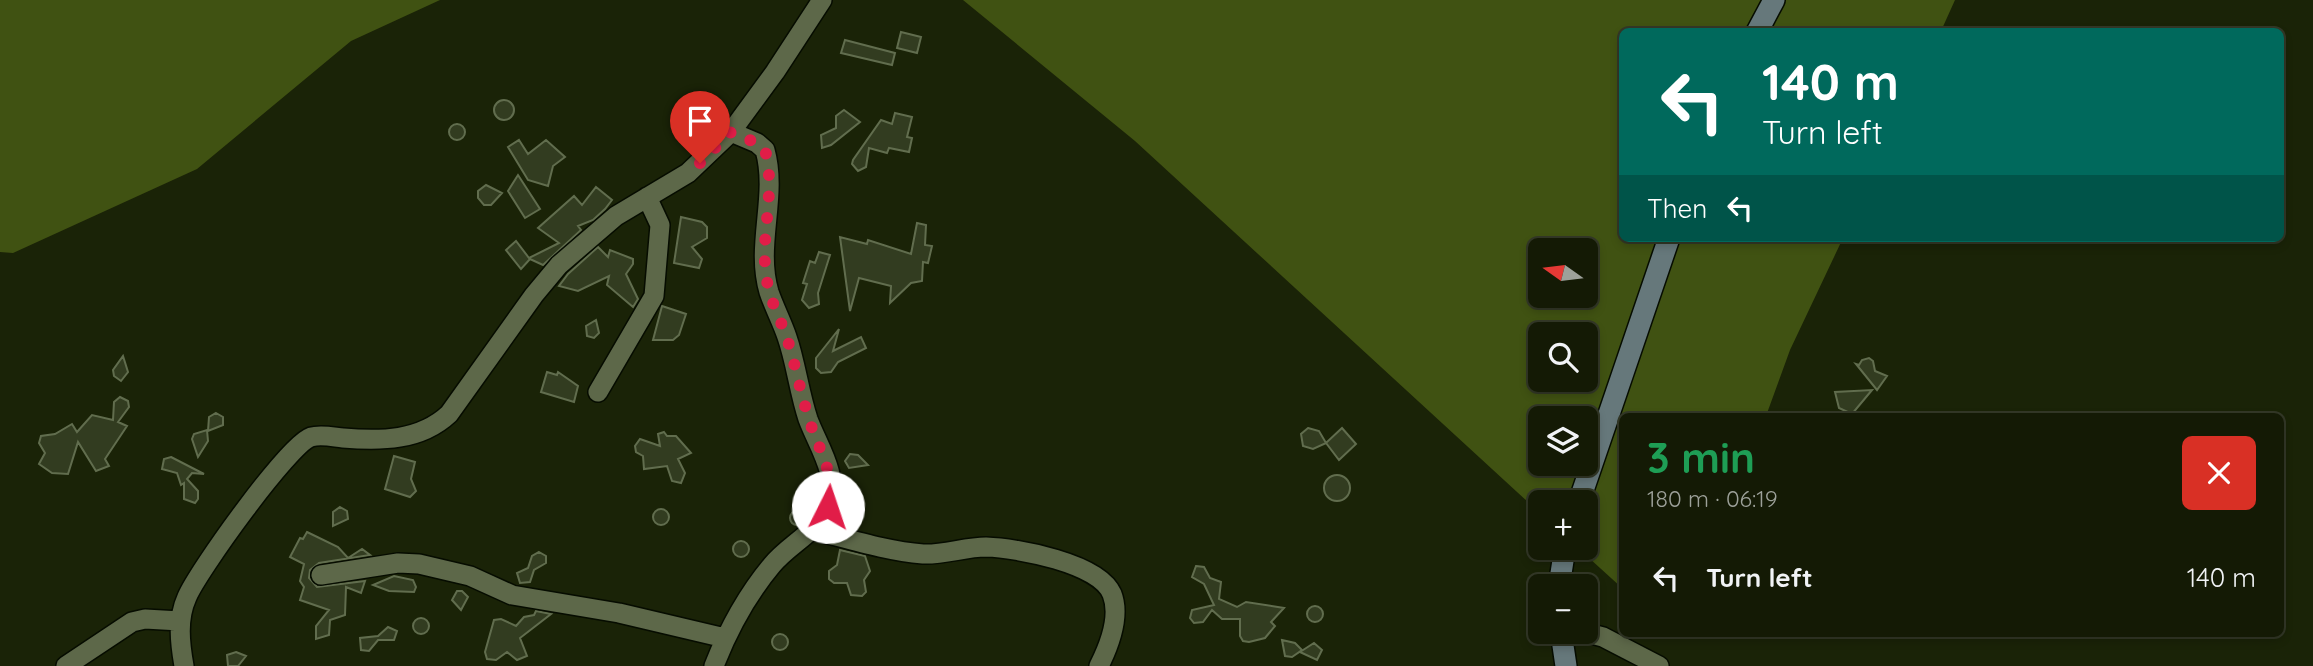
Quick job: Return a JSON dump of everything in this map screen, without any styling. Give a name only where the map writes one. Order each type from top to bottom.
[{"type":"street","points":[[184,666],[180,621],[187,598],[215,547],[304,441],[323,436],[384,439],[414,435],[435,427],[449,414],[534,295],[559,265],[616,216],[688,173],[731,132],[768,83],[822,0]]},
{"type":"street","points":[[1759,28],[1774,0]]},
{"type":"street","points":[[713,666],[725,638],[773,564],[813,530],[828,507],[832,492],[830,473],[808,418],[787,337],[764,272],[769,162],[765,150],[757,143],[731,132]]},
{"type":"street","points":[[598,392],[654,296],[660,225],[648,197]]},
{"type":"street","points":[[1583,490],[1668,242]]},
{"type":"street","points":[[813,530],[925,554],[982,547],[1015,548],[1054,558],[1098,579],[1111,592],[1115,609],[1113,631],[1099,666]]},
{"type":"street","points":[[321,575],[398,563],[419,564],[470,576],[512,595],[619,613],[725,638]]},
{"type":"street","points":[[66,666],[132,622],[145,619],[180,621]]},
{"type":"street","points":[[1598,636],[1660,666]]},
{"type":"street","points":[[1563,644],[1566,666]]},
{"type":"green space","points":[[0,0],[440,0],[351,41],[197,169],[13,253],[0,252]]},
{"type":"green space","points":[[963,0],[1955,0],[1942,28],[1619,28],[1619,242],[1841,242],[1790,350],[1767,413],[1619,413],[1619,585],[1591,560],[1598,560],[1598,490],[1528,490],[1528,502],[1135,141]]},
{"type":"building","points":[[901,32],[921,37],[917,53],[897,48]]},
{"type":"building","points":[[845,40],[895,53],[892,65],[841,53]]},
{"type":"building","points":[[504,100],[511,103],[514,110],[511,117],[504,120],[497,117],[494,110],[497,103]]},
{"type":"building","points":[[844,110],[860,122],[831,145],[822,148],[821,135],[836,128],[836,116]]},
{"type":"building","points":[[895,113],[912,117],[907,137],[912,138],[909,152],[889,148],[887,153],[869,148],[866,167],[858,171],[852,164],[853,160],[881,120],[892,124]]},
{"type":"building","points":[[457,124],[463,126],[463,138],[457,140],[451,138],[449,132],[451,126]]},
{"type":"building","points":[[519,140],[528,154],[546,140],[565,157],[553,166],[548,186],[528,180],[508,147]]},
{"type":"building","points":[[518,175],[540,209],[525,218],[508,191]]},
{"type":"building","points":[[486,185],[502,193],[491,205],[484,205],[478,198],[478,191]]},
{"type":"building","points":[[596,187],[612,200],[605,209],[593,220],[578,226],[581,230],[543,265],[530,259],[521,269],[506,250],[516,241],[529,258],[559,243],[538,228],[574,196],[582,205]]},
{"type":"building","points":[[681,217],[702,222],[707,227],[707,238],[692,247],[702,259],[699,268],[674,263]]},
{"type":"building","points":[[917,223],[926,225],[925,245],[932,246],[928,263],[923,262],[922,281],[911,283],[890,303],[891,286],[859,278],[850,311],[840,237],[867,244],[868,240],[911,254]]},
{"type":"building","points":[[598,247],[608,257],[610,250],[633,259],[633,264],[626,274],[638,299],[633,307],[607,285],[609,276],[578,291],[559,286],[568,274]]},
{"type":"building","points":[[819,252],[830,255],[818,293],[819,304],[809,308],[802,300],[807,284],[803,283],[810,261],[815,263]]},
{"type":"building","points":[[662,306],[686,314],[679,335],[673,340],[653,340]]},
{"type":"building","points":[[596,320],[599,333],[594,338],[587,336],[586,326]]},
{"type":"building","points":[[839,329],[833,351],[861,337],[866,348],[838,362],[831,372],[821,373],[816,368],[816,358]]},
{"type":"building","points":[[123,356],[128,372],[121,381],[114,376],[113,370]]},
{"type":"building","points":[[1869,358],[1873,361],[1875,371],[1887,376],[1877,390],[1856,364],[1859,365],[1862,360]]},
{"type":"building","points":[[547,372],[557,375],[558,372],[578,386],[574,402],[541,392]]},
{"type":"building","points":[[1872,390],[1853,413],[1839,408],[1835,392]]},
{"type":"building","points":[[120,397],[128,401],[129,407],[118,422],[127,426],[105,459],[109,466],[96,471],[78,442],[68,474],[52,473],[39,464],[45,453],[39,443],[41,436],[55,434],[72,424],[77,432],[92,415],[113,420],[114,402]]},
{"type":"building","points":[[216,413],[223,417],[223,425],[208,431],[209,417]]},
{"type":"building","points":[[1308,428],[1319,431],[1326,443],[1313,449],[1303,446],[1301,434]]},
{"type":"building","points":[[1342,428],[1356,444],[1339,460],[1326,443]]},
{"type":"building","points":[[207,430],[208,441],[198,457],[192,439],[194,434]]},
{"type":"building","points":[[664,432],[667,436],[676,436],[691,453],[678,459],[685,473],[681,483],[672,481],[667,466],[644,469],[643,456],[636,452],[635,446],[640,439],[660,446],[658,434]]},
{"type":"building","points":[[850,454],[858,455],[868,465],[849,468],[845,461]]},
{"type":"building","points":[[394,456],[415,462],[411,479],[416,491],[410,497],[385,489]]},
{"type":"building","points":[[171,457],[204,474],[192,473],[187,479],[198,491],[195,503],[184,499],[184,483],[181,485],[177,473],[162,469],[164,459]]},
{"type":"building","points":[[1337,475],[1346,479],[1350,488],[1346,497],[1337,501],[1328,497],[1324,488],[1328,479]]},
{"type":"building","points":[[812,478],[818,480],[818,492],[812,494],[806,492],[804,486],[806,480]]},
{"type":"building","points":[[340,507],[347,511],[348,519],[333,526],[333,512]]},
{"type":"building","points":[[661,509],[667,511],[667,523],[661,525],[655,523],[653,517],[655,511]]},
{"type":"building","points":[[794,511],[800,511],[804,518],[800,525],[794,525],[790,521],[790,515]]},
{"type":"building","points":[[307,532],[338,547],[348,558],[362,549],[370,555],[319,563],[310,570],[309,578],[317,587],[365,581],[361,593],[346,587],[345,615],[330,620],[329,635],[316,639],[316,626],[329,610],[300,600],[304,587],[300,581],[304,564],[290,557],[300,538],[303,539]]},
{"type":"building","points":[[741,541],[747,543],[747,555],[741,557],[735,555],[733,549],[735,543]]},
{"type":"building","points":[[840,550],[865,556],[870,571],[864,580],[866,592],[862,596],[851,595],[847,583],[834,583],[829,579],[829,571],[837,565]]},
{"type":"building","points":[[539,552],[546,556],[546,563],[534,570],[530,582],[520,583],[517,573],[528,568],[532,556]]},
{"type":"building","points":[[1196,566],[1204,567],[1210,578],[1221,582],[1219,599],[1237,607],[1246,602],[1284,608],[1271,622],[1275,626],[1265,638],[1243,641],[1240,636],[1240,619],[1222,619],[1212,610],[1203,622],[1194,623],[1190,618],[1192,610],[1214,605],[1204,584],[1192,577]]},
{"type":"building","points":[[394,576],[413,580],[416,587],[414,592],[389,591],[373,585]]},
{"type":"building","points":[[457,591],[462,591],[468,597],[461,610],[452,600]]},
{"type":"building","points":[[1315,606],[1321,608],[1321,620],[1315,622],[1309,620],[1307,614],[1309,608]]},
{"type":"building","points":[[536,611],[551,614],[520,638],[527,656],[517,660],[507,652],[496,660],[487,659],[485,652],[494,620],[501,619],[516,626],[524,617],[534,615]]},
{"type":"building","points":[[421,618],[427,620],[427,632],[421,634],[415,632],[413,626],[415,620]]},
{"type":"building","points":[[388,627],[397,631],[394,640],[378,640],[369,651],[361,650],[360,638],[378,636]]},
{"type":"building","points":[[780,634],[786,636],[786,648],[780,650],[774,648],[772,642],[774,636]]},
{"type":"building","points":[[1282,640],[1295,643],[1302,650],[1292,657],[1285,656]]},
{"type":"building","points":[[1314,643],[1322,650],[1317,660],[1300,652]]},
{"type":"building","points":[[236,652],[246,656],[238,666],[228,666],[227,655]]},
{"type":"route","points":[[700,163],[731,132],[757,143],[765,150],[769,162],[769,197],[763,242],[764,272],[787,337],[808,418],[830,473],[832,492],[828,507]]}]
